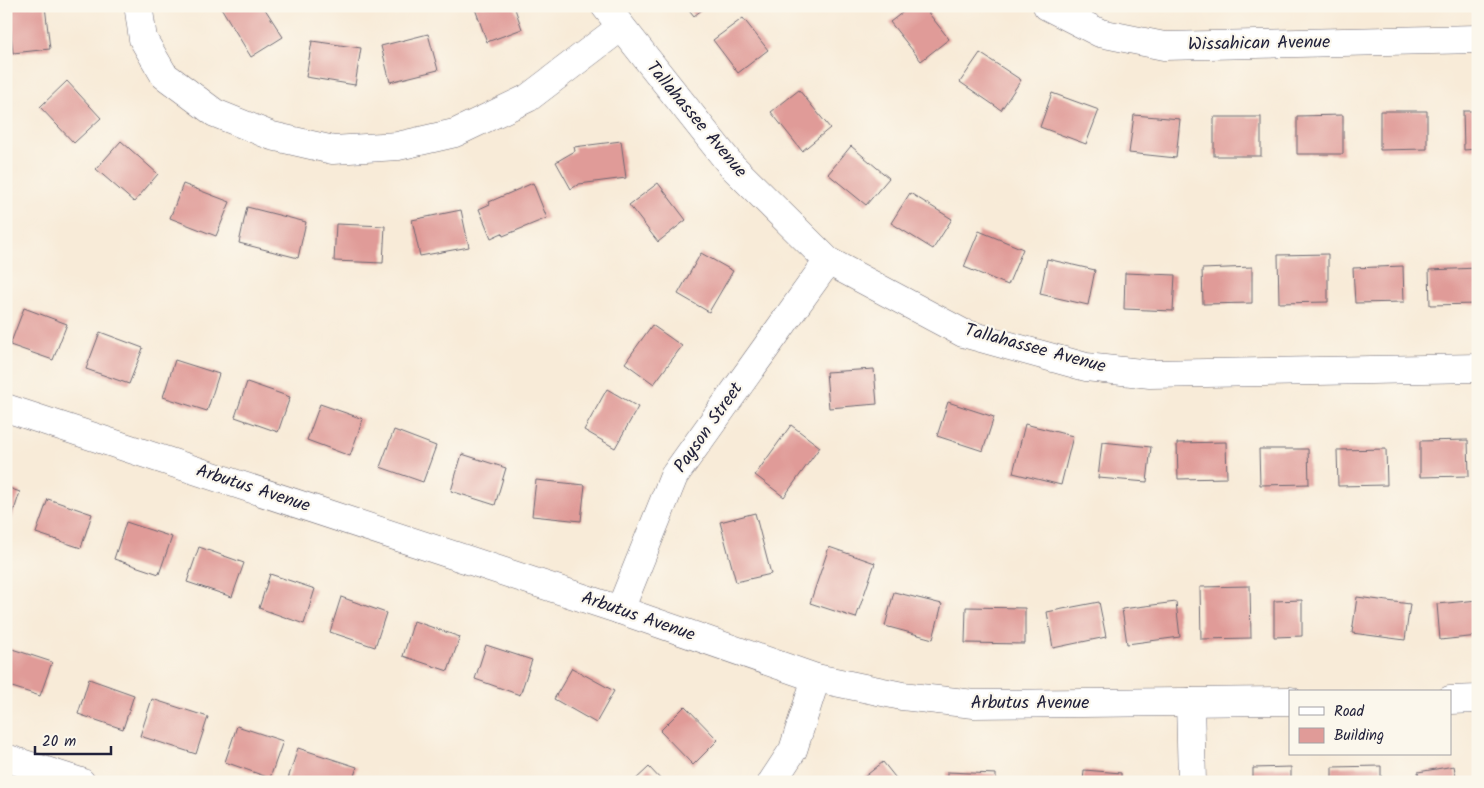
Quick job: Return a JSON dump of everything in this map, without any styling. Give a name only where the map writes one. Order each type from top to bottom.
[{"type":"street","name":"Wissahican Avenue","points":[[1047,6],[1100,34],[1164,46],[1478,39]]},
{"type":"street","points":[[139,12],[143,38],[164,75],[215,113],[272,136],[333,150],[398,146],[455,134],[528,98],[613,17]]},
{"type":"street","name":"Tallahassee Avenue","points":[[613,17],[731,165],[828,261],[963,333],[1086,367],[1150,374],[1478,368]]},
{"type":"street","name":"Payson Street","points":[[620,610],[674,476],[828,261]]},
{"type":"street","name":"Arbutus Avenue","points":[[6,408],[620,610],[816,678],[902,696],[974,704],[1289,701]]},
{"type":"street","points":[[772,782],[793,750],[816,678]]},
{"type":"street","points":[[1452,700],[1478,700]]},
{"type":"street","points":[[1190,702],[1192,782]]},
{"type":"street","points":[[6,758],[81,782]]},
{"type":"building","points":[[8,6],[45,6],[50,49],[13,53]]},
{"type":"building","points":[[220,6],[263,6],[283,37],[251,57]]},
{"type":"building","points":[[474,6],[514,6],[522,29],[487,42]]},
{"type":"building","points":[[686,6],[707,6],[694,16]]},
{"type":"building","points":[[911,6],[923,6],[949,39],[921,61],[890,22]]},
{"type":"building","points":[[743,18],[768,50],[738,73],[713,40]]},
{"type":"building","points":[[428,34],[438,70],[390,82],[381,46]]},
{"type":"building","points":[[312,41],[361,48],[355,85],[306,77]]},
{"type":"building","points":[[980,53],[1021,80],[1001,110],[960,82]]},
{"type":"building","points":[[67,81],[101,118],[74,143],[40,107]]},
{"type":"building","points":[[799,90],[830,128],[802,151],[771,112]]},
{"type":"building","points":[[1052,93],[1099,110],[1086,144],[1040,127]]},
{"type":"building","points":[[1380,111],[1427,111],[1427,149],[1380,150]]},
{"type":"building","points":[[1463,111],[1478,111],[1478,149],[1464,150]]},
{"type":"building","points":[[1134,115],[1180,119],[1176,158],[1129,153]]},
{"type":"building","points":[[1343,115],[1343,154],[1297,154],[1297,116]]},
{"type":"building","points":[[1214,117],[1261,117],[1261,156],[1214,156]]},
{"type":"building","points":[[121,141],[158,174],[134,202],[96,169]]},
{"type":"building","points":[[621,141],[626,178],[579,184],[571,189],[556,162],[575,151],[574,147]]},
{"type":"building","points":[[851,146],[889,178],[866,205],[828,174]]},
{"type":"building","points":[[533,183],[547,218],[503,236],[502,233],[491,238],[479,209],[490,204],[489,202]]},
{"type":"building","points":[[658,183],[686,220],[658,242],[629,205]]},
{"type":"building","points":[[183,184],[230,202],[216,236],[170,218]]},
{"type":"building","points":[[910,193],[952,219],[933,249],[891,223]]},
{"type":"building","points":[[247,207],[306,222],[298,258],[239,243]]},
{"type":"building","points":[[461,210],[469,247],[420,256],[412,220]]},
{"type":"building","points":[[336,224],[385,226],[383,263],[334,261]]},
{"type":"building","points":[[979,231],[1023,249],[1008,285],[964,267]]},
{"type":"building","points":[[701,253],[733,271],[709,312],[678,294]]},
{"type":"building","points":[[1328,254],[1328,302],[1279,303],[1278,255]]},
{"type":"building","points":[[1047,259],[1095,270],[1088,305],[1040,294]]},
{"type":"building","points":[[1403,266],[1404,302],[1355,303],[1353,268]]},
{"type":"building","points":[[1252,267],[1252,303],[1203,304],[1202,269]]},
{"type":"building","points":[[1478,268],[1478,304],[1430,305],[1429,270]]},
{"type":"building","points":[[1125,273],[1175,275],[1173,311],[1124,309]]},
{"type":"building","points":[[24,308],[67,324],[53,360],[10,345]]},
{"type":"building","points":[[652,325],[682,346],[654,384],[625,363]]},
{"type":"building","points":[[100,332],[143,348],[129,384],[86,369]]},
{"type":"building","points":[[175,360],[219,374],[207,411],[163,397]]},
{"type":"building","points":[[874,369],[877,404],[829,408],[826,372]]},
{"type":"building","points":[[247,382],[290,397],[278,432],[235,417]]},
{"type":"building","points":[[607,389],[638,407],[615,448],[584,430]]},
{"type":"building","points":[[948,402],[994,417],[983,451],[937,436]]},
{"type":"building","points":[[320,404],[363,419],[350,456],[307,440]]},
{"type":"building","points":[[1025,424],[1073,436],[1061,485],[1013,473]]},
{"type":"building","points":[[791,425],[820,447],[784,497],[755,475]]},
{"type":"building","points":[[394,430],[436,446],[423,482],[380,467]]},
{"type":"building","points":[[1468,440],[1469,476],[1420,477],[1420,441]]},
{"type":"building","points":[[1102,442],[1151,447],[1147,482],[1098,478]]},
{"type":"building","points":[[1226,442],[1227,478],[1178,479],[1177,443]]},
{"type":"building","points":[[1259,449],[1308,449],[1309,484],[1260,485]]},
{"type":"building","points":[[1386,449],[1387,485],[1338,486],[1337,450]]},
{"type":"building","points":[[462,454],[506,468],[495,505],[451,491]]},
{"type":"building","points":[[536,480],[585,485],[581,521],[532,516]]},
{"type":"building","points":[[6,487],[20,492],[9,526],[6,525]]},
{"type":"building","points":[[48,499],[92,514],[81,548],[36,533]]},
{"type":"building","points":[[755,513],[771,574],[736,582],[720,522]]},
{"type":"building","points":[[126,522],[172,537],[159,574],[114,559]]},
{"type":"building","points":[[199,547],[244,563],[232,597],[187,582]]},
{"type":"building","points":[[829,547],[875,563],[856,618],[810,603]]},
{"type":"building","points":[[270,574],[315,589],[304,624],[259,608]]},
{"type":"building","points":[[1250,586],[1251,638],[1201,639],[1200,587]]},
{"type":"building","points":[[894,592],[942,604],[933,639],[885,626]]},
{"type":"building","points":[[341,597],[386,613],[375,647],[330,632]]},
{"type":"building","points":[[1357,597],[1410,604],[1405,640],[1352,633]]},
{"type":"building","points":[[1302,600],[1302,636],[1274,637],[1274,601]]},
{"type":"building","points":[[1478,600],[1478,636],[1440,640],[1437,604]]},
{"type":"building","points":[[1099,602],[1106,637],[1053,648],[1047,612]]},
{"type":"building","points":[[1176,602],[1180,637],[1127,644],[1122,609]]},
{"type":"building","points":[[966,607],[1025,608],[1025,644],[965,643]]},
{"type":"building","points":[[414,621],[460,637],[448,671],[403,656]]},
{"type":"building","points":[[486,645],[532,660],[520,695],[475,679]]},
{"type":"building","points":[[6,647],[52,662],[40,696],[6,685]]},
{"type":"building","points":[[572,668],[614,691],[596,723],[554,699]]},
{"type":"building","points":[[89,679],[134,695],[123,729],[78,714]]},
{"type":"building","points":[[152,699],[208,717],[196,754],[140,736]]},
{"type":"building","points":[[685,706],[718,740],[693,765],[660,731]]},
{"type":"building","points":[[237,726],[283,741],[270,778],[225,762]]},
{"type":"building","points":[[298,748],[357,767],[352,782],[287,782]]},
{"type":"building","points":[[883,762],[899,782],[858,782]]},
{"type":"building","points":[[1381,766],[1381,782],[1332,782],[1332,767]]},
{"type":"building","points":[[1454,766],[1457,782],[1420,782],[1418,772]]},
{"type":"building","points":[[649,767],[663,782],[633,782]]},
{"type":"building","points":[[1291,767],[1291,782],[1253,782],[1253,768]]},
{"type":"building","points":[[1084,770],[1121,773],[1121,782],[1083,782]]},
{"type":"building","points":[[947,772],[996,774],[996,782],[947,782]]}]
